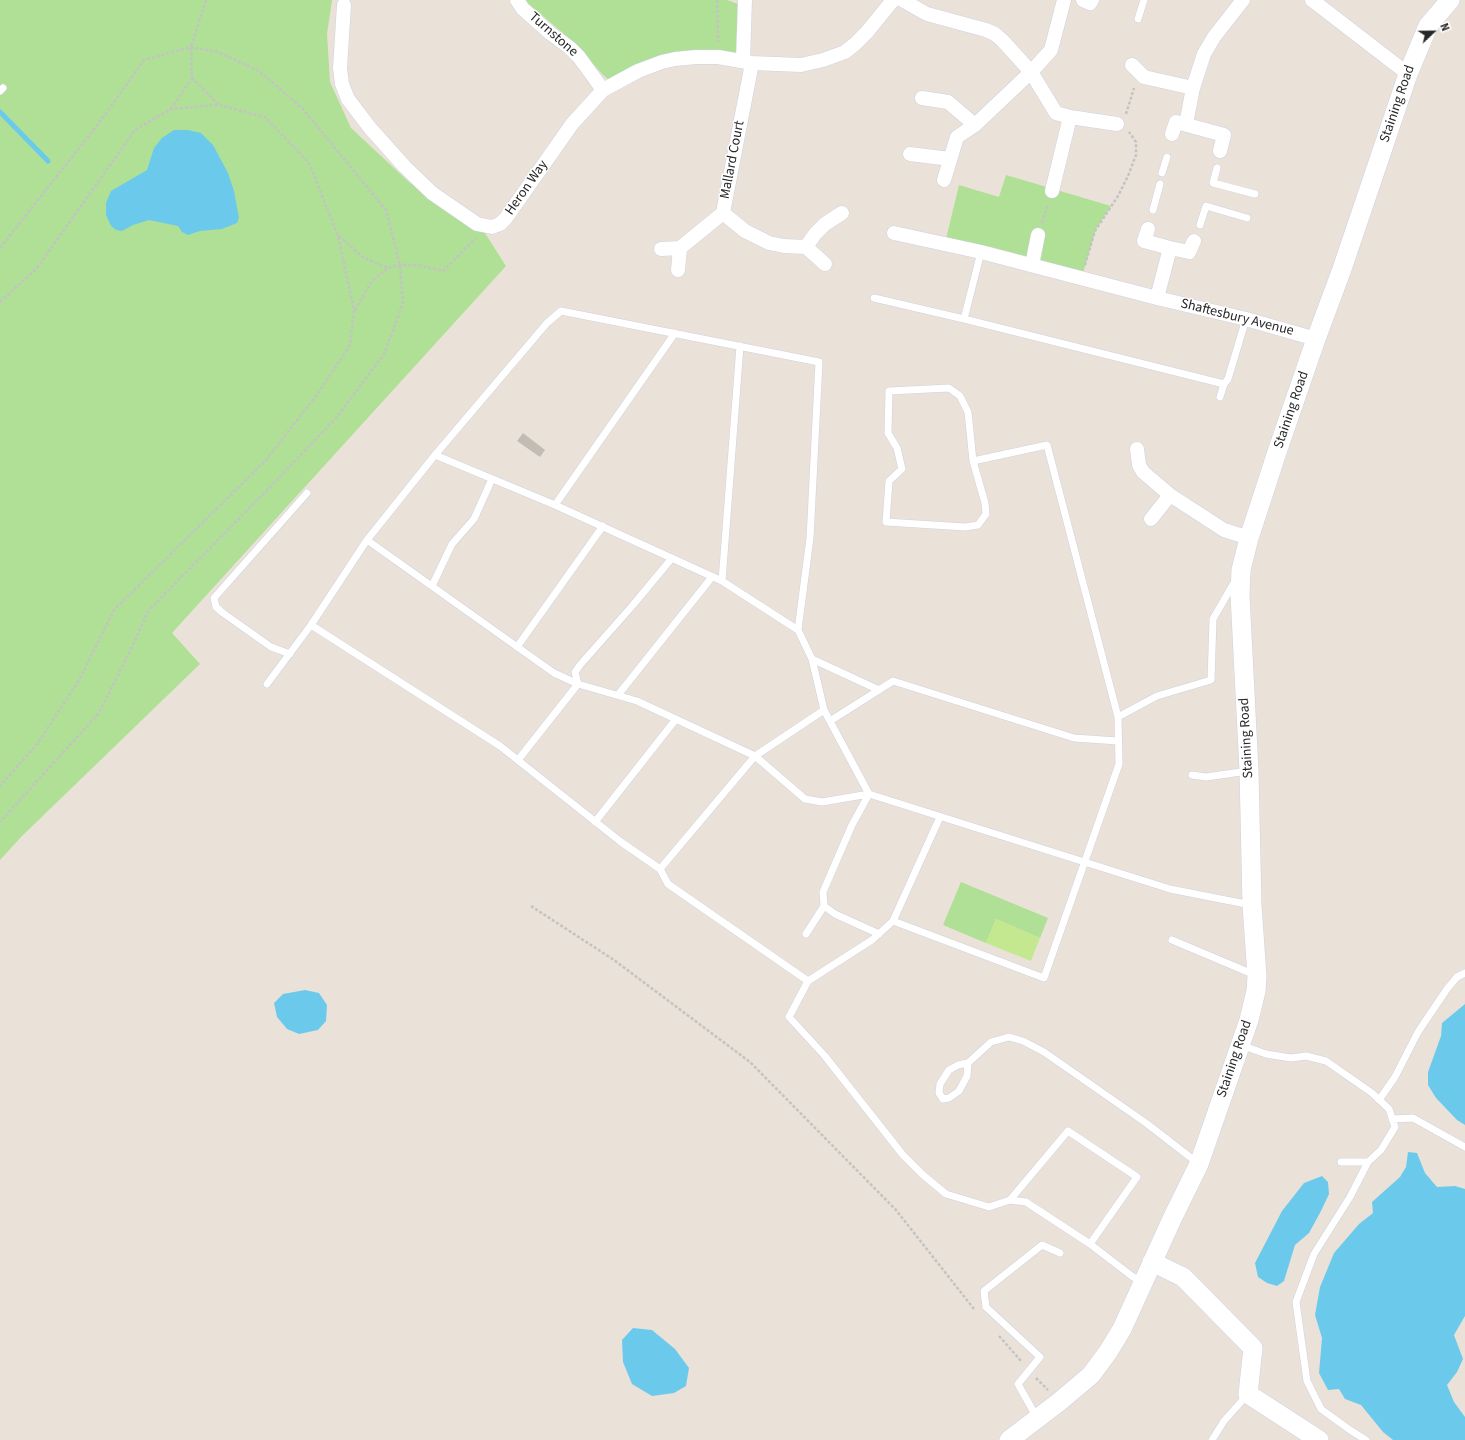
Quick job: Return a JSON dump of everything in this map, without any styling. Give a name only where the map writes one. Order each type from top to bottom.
[{"type":"street","name":"Turnstone","points":[[517,0],[523,9],[579,57],[603,90]]},
{"type":"street","points":[[745,0],[747,62]]},
{"type":"street","name":"Heron Way","points":[[488,227],[500,224],[506,218],[572,124],[603,90],[634,73],[662,62],[696,57],[718,57],[747,62],[801,65],[823,60],[845,52],[867,32],[893,0]]},
{"type":"street","points":[[902,0],[927,14],[986,30],[995,34],[1031,72],[1056,113],[1070,117],[1123,123]]},
{"type":"street","points":[[944,180],[958,137],[975,125],[1031,72],[1051,50],[1064,0]]},
{"type":"street","points":[[1083,0],[1090,3],[1092,0]]},
{"type":"street","points":[[1186,124],[1201,60],[1210,42],[1243,0]]},
{"type":"street","points":[[1312,0],[1408,74]]},
{"type":"street","name":"Staining Road","points":[[1009,1440],[1059,1402],[1091,1374],[1108,1352],[1122,1329],[1199,1164],[1252,1007],[1257,976],[1252,905],[1240,595],[1241,570],[1249,538],[1316,339],[1342,269],[1408,74],[1428,26],[1450,0]]},
{"type":"street","points":[[344,5],[340,68],[342,84],[348,99],[370,128],[426,188],[477,224],[488,227]]},
{"type":"street","name":"Mallard Court","points":[[747,62],[723,213],[745,232],[769,243],[784,246],[806,247]]},
{"type":"street","points":[[1132,65],[1144,77],[1194,88]]},
{"type":"street","points":[[922,98],[948,102],[975,125]]},
{"type":"street","points":[[1052,190],[1070,117]]},
{"type":"street","points":[[1172,134],[1176,122],[1224,135],[1220,151]]},
{"type":"street","points":[[910,154],[950,159]]},
{"type":"street","points":[[661,248],[680,248],[723,213]]},
{"type":"street","points":[[825,264],[806,247],[815,234],[825,224],[842,213]]},
{"type":"street","points":[[1148,229],[1144,241],[1170,248],[1189,252],[1194,241]]},
{"type":"street","name":"Shaftesbury Avenue","points":[[894,233],[981,252],[1082,277],[1158,298],[1246,319],[1316,339]]},
{"type":"street","points":[[1032,265],[1038,236]]},
{"type":"street","points":[[678,270],[680,248]]},
{"type":"street","points":[[1158,298],[1170,248]]},
{"type":"street","points":[[1137,449],[1139,464],[1143,472],[1170,495],[1224,530],[1249,538]]},
{"type":"street","points":[[1150,519],[1170,495]]},
{"type":"street","points":[[1152,1262],[1183,1277],[1253,1348],[1248,1394],[1319,1440]]},
{"type":"lane","points":[[1138,19],[1144,0]]},
{"type":"lane","points":[[1162,173],[1167,157]]},
{"type":"lane","points":[[1217,168],[1213,183],[1255,194]]},
{"type":"lane","points":[[1153,210],[1160,184]]},
{"type":"lane","points":[[1200,225],[1206,206],[1247,218]]},
{"type":"lane","points":[[964,319],[981,252]]},
{"type":"lane","points":[[874,298],[1224,384]]},
{"type":"lane","points":[[267,684],[311,625],[367,540],[435,455],[546,322],[561,311],[819,362],[810,538],[798,630]]},
{"type":"lane","points":[[1220,397],[1224,384],[1228,379],[1246,319]]},
{"type":"lane","points":[[555,505],[675,333]]},
{"type":"lane","points":[[722,581],[740,346]]},
{"type":"lane","points":[[949,388],[960,396],[968,412],[973,461],[985,504],[986,514],[978,525],[965,527],[886,522],[889,480],[902,469],[898,448],[888,433],[889,391],[949,388]]},
{"type":"lane","points":[[893,921],[1044,978],[1119,764],[1118,717],[1047,445],[973,461]]},
{"type":"lane","points":[[435,455],[555,505],[712,576],[798,630],[812,659],[824,710],[869,794]]},
{"type":"lane","points":[[432,586],[452,544],[474,519],[492,479]]},
{"type":"lane","points":[[290,654],[271,647],[223,613],[216,607],[214,598],[307,493]]},
{"type":"lane","points":[[517,646],[603,526]]},
{"type":"lane","points":[[367,540],[554,672],[578,684],[637,701],[755,756],[805,799],[822,802],[869,794],[1170,889],[1252,905]]},
{"type":"lane","points":[[578,684],[575,672],[580,665],[672,558]]},
{"type":"lane","points":[[1118,717],[1157,696],[1210,680],[1213,619],[1241,570]]},
{"type":"lane","points":[[618,695],[712,576]]},
{"type":"lane","points":[[311,625],[500,746],[621,842],[660,869],[668,884],[808,981]]},
{"type":"lane","points":[[812,659],[879,690]]},
{"type":"lane","points":[[830,721],[893,681],[1074,738],[1118,741]]},
{"type":"lane","points":[[518,760],[578,684]]},
{"type":"lane","points":[[660,869],[755,756],[824,710]]},
{"type":"lane","points":[[595,822],[676,719]]},
{"type":"lane","points":[[1192,775],[1206,777],[1248,771]]},
{"type":"lane","points":[[806,934],[824,906],[823,892],[852,825],[869,794]]},
{"type":"lane","points":[[940,817],[893,921],[872,940],[808,981],[789,1017],[824,1054],[903,1155],[923,1175],[946,1194],[989,1207],[1010,1200],[1026,1202],[1090,1244],[1143,1282]]},
{"type":"lane","points":[[824,906],[836,914],[879,934]]},
{"type":"lane","points":[[1172,940],[1257,976]]},
{"type":"lane","points":[[1379,1100],[1395,1077],[1418,1032],[1442,995],[1457,977],[1465,972]]},
{"type":"lane","points":[[968,1063],[967,1076],[959,1091],[949,1098],[943,1099],[939,1093],[940,1084],[949,1070],[958,1065],[968,1063],[992,1042],[1009,1037],[1023,1041],[1044,1052],[1146,1123],[1199,1164]]},
{"type":"lane","points":[[1240,1045],[1266,1054],[1291,1058],[1306,1056],[1326,1061],[1372,1093],[1389,1109],[1395,1127],[1381,1150],[1368,1162],[1350,1197],[1314,1254],[1296,1302],[1307,1381],[1321,1409],[1366,1440]]},
{"type":"lane","points":[[1392,1119],[1413,1118],[1465,1147]]},
{"type":"lane","points":[[1010,1200],[1068,1131],[1137,1177],[1090,1244]]},
{"type":"lane","points":[[1341,1162],[1368,1162]]},
{"type":"lane","points":[[1037,1419],[1018,1384],[1040,1357],[986,1307],[984,1292],[1042,1245],[1060,1253]]},
{"type":"lane","points":[[1212,1440],[1224,1421],[1248,1394]]},
{"type":"path","points":[[171,109],[192,78],[191,47],[206,0]]},
{"type":"path","points":[[717,0],[718,57]]},
{"type":"path","points":[[0,248],[99,123],[144,60],[191,47],[218,52],[259,71],[302,108],[386,210],[400,265],[403,304],[384,354],[337,417],[266,492],[148,611],[134,643],[99,713],[0,822]]},
{"type":"path","points":[[1082,277],[1095,231],[1118,196],[1136,155],[1136,142],[1123,123],[1135,84],[1144,77]]},
{"type":"path","points":[[192,78],[219,105]]},
{"type":"path","points":[[0,302],[37,268],[135,130],[171,109],[219,105],[265,117],[309,163],[338,236],[354,310],[350,346],[316,396],[266,460],[114,610],[79,680],[47,731],[0,786]]},
{"type":"path","points":[[1038,236],[1052,190]]},
{"type":"path","points":[[354,310],[372,281],[388,268],[400,265],[418,264],[444,271],[488,227]]},
{"type":"path","points":[[338,236],[364,258],[388,268]]},
{"type":"path","points":[[531,906],[614,960],[750,1062],[896,1210],[978,1314]]},
{"type":"path","points":[[993,1331],[1059,1402]]},
{"type":"green space","points":[[0,0],[332,0],[327,34],[330,82],[351,128],[410,183],[483,230],[506,266],[172,633],[200,664],[22,836],[0,860]]},
{"type":"green space","points":[[524,0],[727,0],[738,4],[736,57],[717,54],[610,81],[577,45]]},
{"type":"green space","points":[[1006,175],[1111,206],[1096,229],[1083,273],[946,239],[959,185],[999,197]]},
{"type":"green space","points":[[961,882],[1048,918],[1040,938],[996,919],[986,943],[943,925]]},
{"type":"green space","points":[[996,919],[1040,938],[1031,961],[986,943]]},
{"type":"water","points":[[174,130],[188,130],[201,133],[213,145],[228,173],[234,191],[239,218],[237,223],[222,229],[200,231],[188,235],[182,232],[178,226],[149,220],[133,225],[122,231],[116,230],[111,226],[106,215],[106,203],[111,191],[147,170],[154,148],[162,138]]},
{"type":"water","points":[[305,990],[319,993],[327,1005],[326,1021],[318,1030],[299,1034],[287,1029],[277,1017],[274,1003],[283,994]]},
{"type":"water","points":[[1465,1004],[1465,1125],[1457,1120],[1436,1098],[1428,1085],[1428,1072],[1441,1036],[1442,1023]]},
{"type":"water","points":[[1408,1152],[1417,1153],[1425,1173],[1437,1187],[1455,1186],[1465,1189],[1465,1316],[1454,1335],[1463,1359],[1457,1372],[1447,1385],[1454,1402],[1465,1417],[1465,1440],[1393,1440],[1383,1432],[1361,1405],[1345,1399],[1339,1389],[1328,1390],[1319,1373],[1322,1338],[1315,1315],[1320,1287],[1334,1253],[1359,1224],[1373,1213],[1372,1202],[1400,1177],[1406,1167]]},
{"type":"water","points":[[1322,1176],[1328,1182],[1329,1194],[1321,1211],[1309,1233],[1295,1245],[1284,1281],[1277,1286],[1267,1283],[1258,1277],[1255,1263],[1282,1211],[1304,1183]]},
{"type":"water","points":[[633,1328],[652,1330],[675,1349],[689,1368],[686,1386],[674,1393],[652,1396],[632,1384],[623,1362],[622,1340]]},
{"type":"building","points":[[523,433],[545,450],[540,457],[517,441]]},
{"type":"waterway","points":[[0,112],[48,161]]}]
